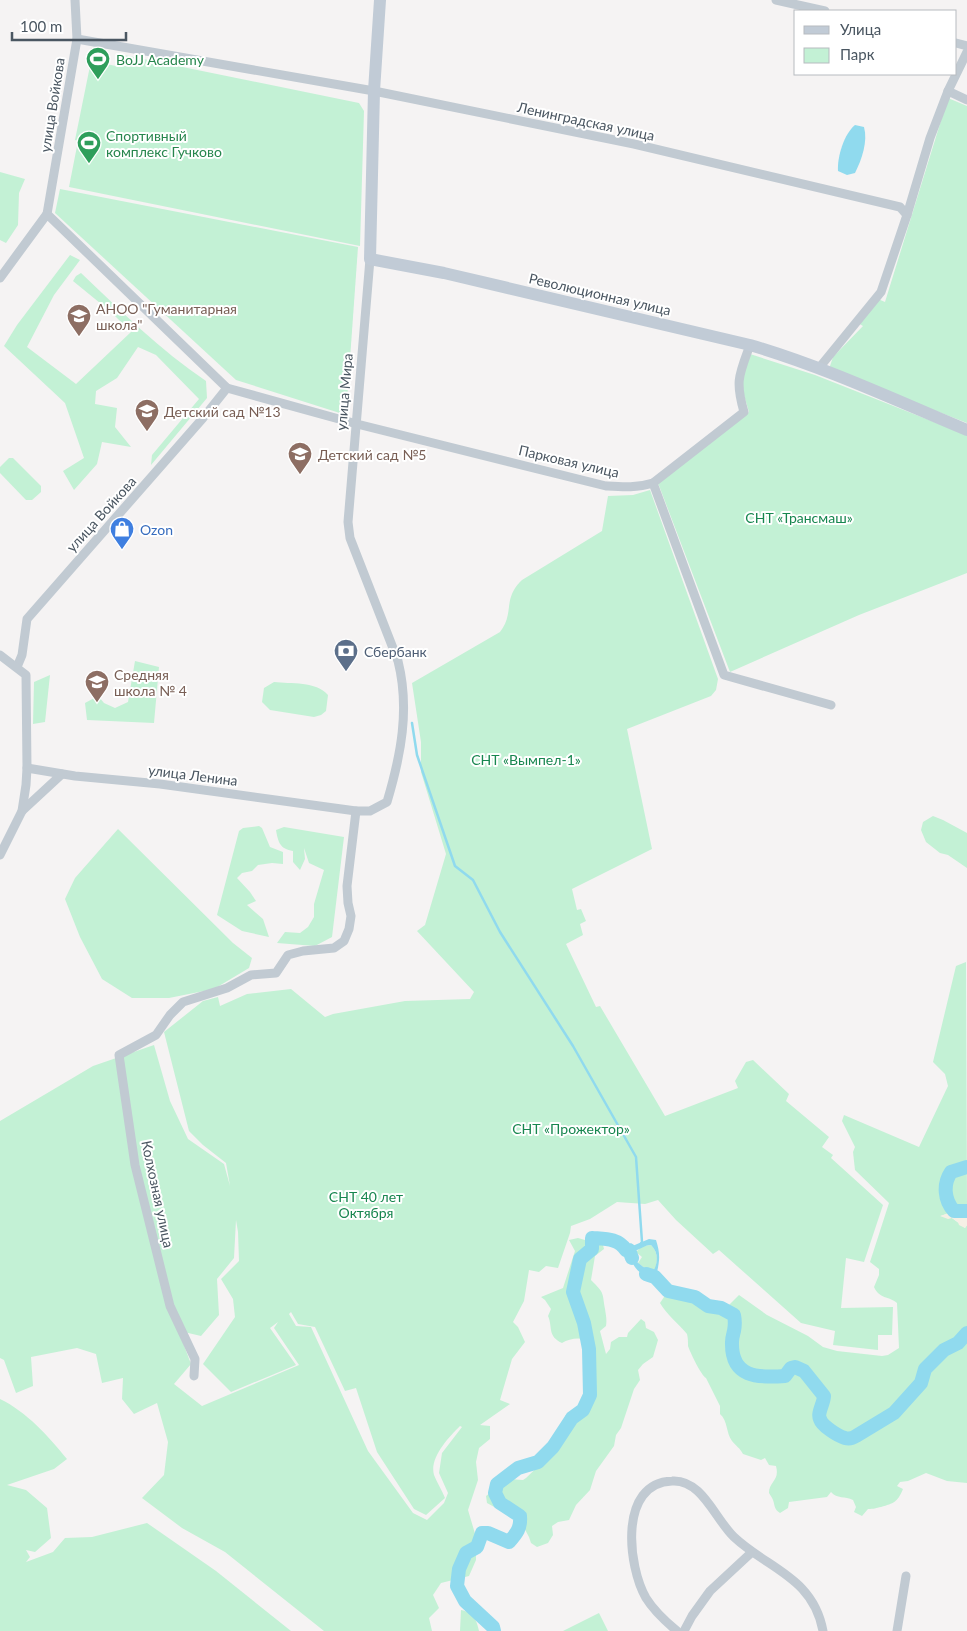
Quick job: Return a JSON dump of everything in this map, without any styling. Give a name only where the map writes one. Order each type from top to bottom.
[{"type":"street","name":"улица Войкова","points":[[0,278],[47,214],[77,39],[75,0]]},
{"type":"street","name":"улица Мира","points":[[356,811],[370,811],[387,802],[398,761],[405,706],[398,661],[350,538],[348,522],[370,259],[374,91],[380,0]]},
{"type":"street","points":[[776,0],[821,10]]},
{"type":"street","name":"Ленинградская улица","points":[[77,39],[374,91],[644,146],[900,207],[907,215]]},
{"type":"street","points":[[957,73],[967,52]]},
{"type":"street","points":[[820,368],[881,292],[930,138],[956,75]]},
{"type":"street","points":[[948,91],[967,100]]},
{"type":"street","points":[[47,214],[226,388],[356,424]]},
{"type":"street","name":"Революционная улица","points":[[370,259],[444,272],[790,356],[967,430]]},
{"type":"street","name":"Парковая улица","points":[[356,424],[606,486],[642,487],[653,483],[744,412],[738,378],[750,345]]},
{"type":"street","name":"улица Войкова","points":[[17,667],[22,655],[27,619],[204,418],[226,388]]},
{"type":"street","points":[[653,483],[724,675],[831,705]]},
{"type":"street","points":[[0,655],[26,675],[27,768],[22,811],[0,855]]},
{"type":"street","name":"улица Ленина","points":[[27,768],[356,811]]},
{"type":"street","points":[[22,811],[62,774]]},
{"type":"street","name":"Колхозная улица","points":[[194,1376],[195,1359],[170,1306],[134,1165],[119,1055],[156,1035],[170,1015],[183,1002],[227,988],[251,975],[276,973],[288,955],[303,951],[334,948],[344,941],[349,929],[350,916],[347,886],[356,811]]},
{"type":"street","points":[[677,1631],[656,1613],[646,1598],[635,1569],[632,1521],[636,1506],[641,1496],[651,1487],[666,1481],[683,1481],[693,1487],[734,1538],[794,1580],[811,1601],[818,1614],[823,1631]]},
{"type":"street","points":[[684,1631],[710,1591],[752,1552]]},
{"type":"street","points":[[897,1631],[906,1576]]},
{"type":"green space","points":[[119,54],[359,103],[364,111],[360,246],[69,187],[78,141],[75,140],[91,61],[116,66]]},
{"type":"green space","points":[[948,98],[967,106],[967,423],[829,369],[833,357],[863,326],[858,323],[878,299],[885,302]]},
{"type":"green space","points":[[0,172],[25,179],[19,193],[18,225],[6,243],[0,240]]},
{"type":"green space","points":[[60,189],[358,247],[346,415],[236,380],[55,213]]},
{"type":"green space","points":[[70,255],[80,260],[54,295],[27,347],[76,384],[131,332],[111,312],[73,281],[81,273],[157,343],[206,381],[207,398],[151,465],[152,455],[199,399],[156,355],[138,347],[117,378],[96,391],[95,404],[117,408],[115,427],[131,447],[102,442],[97,464],[74,490],[63,471],[84,458],[65,403],[4,346],[17,325]]},
{"type":"green space","name":"СНТ «Трансмаш»","points":[[750,354],[815,375],[967,435],[967,573],[859,615],[730,672],[658,483],[749,412],[740,382]]},
{"type":"green space","points":[[9,458],[13,458],[41,486],[41,492],[32,500],[26,500],[0,473],[0,467]]},
{"type":"green space","points":[[650,490],[718,679],[716,690],[711,696],[627,729],[652,849],[572,889],[577,910],[581,909],[586,921],[580,924],[583,935],[566,944],[596,1007],[600,1006],[665,1116],[738,1088],[735,1081],[746,1062],[753,1060],[789,1094],[786,1101],[829,1137],[822,1147],[833,1155],[831,1158],[883,1205],[864,1262],[846,1258],[841,1308],[893,1307],[892,1335],[878,1335],[878,1350],[833,1345],[835,1331],[801,1323],[719,1250],[713,1254],[676,1220],[658,1200],[645,1204],[617,1202],[590,1219],[571,1226],[558,1268],[546,1266],[539,1272],[529,1270],[524,1301],[513,1322],[518,1327],[525,1342],[512,1359],[500,1400],[510,1404],[480,1425],[490,1426],[490,1439],[479,1448],[476,1462],[478,1480],[468,1510],[476,1537],[476,1560],[469,1576],[441,1583],[433,1595],[439,1608],[429,1618],[432,1631],[324,1631],[225,1552],[182,1528],[142,1498],[164,1475],[168,1442],[157,1403],[134,1414],[122,1399],[123,1378],[102,1383],[96,1354],[77,1348],[31,1357],[33,1386],[16,1393],[4,1360],[0,1358],[0,1121],[93,1066],[154,1045],[170,1101],[188,1139],[224,1164],[230,1186],[226,1163],[189,1131],[164,1032],[203,1001],[218,997],[220,1006],[247,994],[291,989],[325,1017],[405,1001],[470,999],[474,992],[417,931],[425,925],[446,854],[421,772],[421,742],[412,683],[500,632],[507,619],[512,593],[522,580],[602,531],[608,496],[633,495]],"holes":[[[236,1220],[239,1261],[221,1279],[233,1299],[235,1317],[203,1364],[231,1392],[296,1365],[270,1328],[278,1322],[274,1328],[299,1365],[202,1406],[174,1384],[191,1364],[182,1340],[184,1332],[201,1336],[219,1315],[217,1279],[234,1258]],[[291,1312],[298,1324],[315,1327],[345,1391],[356,1388],[377,1452],[414,1509],[426,1515],[445,1498],[434,1475],[434,1462],[441,1448],[460,1426],[462,1427],[442,1453],[439,1473],[448,1493],[444,1503],[427,1520],[413,1513],[368,1451],[311,1327],[296,1326],[289,1314]]]},
{"type":"green space","points":[[135,661],[159,667],[154,723],[87,720],[85,703],[98,696],[104,703],[115,708],[128,702]]},
{"type":"green space","points":[[50,675],[45,722],[33,724],[34,682]]},
{"type":"green space","points":[[274,682],[317,687],[328,695],[326,711],[314,717],[270,710],[262,702],[264,688]]},
{"type":"green space","points":[[933,816],[967,833],[967,868],[948,855],[940,853],[926,842],[921,830],[923,822]]},
{"type":"green space","points":[[259,826],[262,828],[270,847],[283,852],[283,864],[258,865],[252,871],[242,873],[237,878],[256,901],[247,905],[263,919],[269,937],[242,931],[217,915],[239,831],[243,828]]},
{"type":"green space","points":[[284,827],[344,837],[332,937],[315,946],[277,943],[285,932],[300,933],[308,927],[314,917],[314,904],[324,870],[309,863],[304,848],[305,859],[300,870],[293,862],[293,851],[282,847],[279,841],[276,830]]},
{"type":"green space","points":[[118,829],[233,943],[252,958],[249,968],[214,989],[169,998],[132,998],[102,979],[80,937],[65,899],[75,878]]},
{"type":"green space","points":[[966,962],[967,1209],[957,1212],[950,1208],[949,1213],[941,1216],[952,1218],[965,1228],[967,1225],[967,1483],[947,1481],[926,1473],[908,1481],[900,1482],[897,1486],[903,1489],[897,1500],[885,1506],[868,1509],[862,1516],[854,1512],[856,1507],[853,1500],[836,1496],[831,1492],[827,1497],[789,1502],[788,1508],[780,1513],[776,1509],[769,1493],[769,1489],[777,1475],[776,1466],[769,1465],[765,1458],[761,1460],[743,1454],[732,1441],[723,1417],[720,1414],[720,1406],[689,1349],[687,1334],[660,1303],[664,1297],[669,1296],[696,1300],[703,1310],[722,1312],[739,1295],[767,1315],[808,1336],[823,1347],[837,1351],[882,1356],[888,1355],[899,1348],[897,1303],[876,1291],[874,1287],[879,1275],[879,1269],[870,1262],[889,1203],[855,1170],[853,1152],[855,1147],[842,1121],[844,1115],[919,1147],[948,1086],[945,1074],[933,1062],[956,966]]},
{"type":"green space","points":[[578,1238],[599,1242],[603,1245],[604,1249],[595,1256],[591,1280],[603,1296],[606,1326],[600,1331],[606,1354],[610,1349],[611,1342],[619,1337],[627,1337],[628,1333],[641,1319],[645,1322],[646,1328],[654,1332],[658,1340],[653,1357],[638,1370],[640,1380],[634,1389],[621,1428],[616,1435],[614,1446],[596,1471],[590,1490],[576,1505],[569,1520],[558,1522],[552,1526],[553,1535],[548,1543],[537,1547],[531,1543],[522,1524],[526,1517],[523,1511],[506,1507],[498,1509],[487,1503],[486,1496],[496,1491],[509,1479],[523,1480],[526,1478],[553,1452],[565,1432],[565,1416],[568,1413],[581,1414],[585,1408],[590,1367],[594,1362],[583,1353],[584,1348],[592,1346],[590,1341],[583,1339],[568,1340],[562,1343],[557,1340],[552,1334],[548,1316],[551,1309],[541,1297],[563,1288],[575,1251],[569,1240]]},
{"type":"green space","points":[[651,1245],[657,1255],[656,1265],[654,1272],[646,1272],[646,1269],[638,1263],[642,1257],[636,1252],[642,1246]]},
{"type":"green space","points":[[0,1399],[10,1404],[45,1433],[67,1459],[54,1469],[7,1485],[26,1490],[47,1508],[51,1538],[35,1552],[26,1550],[30,1557],[26,1562],[53,1552],[65,1538],[92,1537],[147,1523],[216,1571],[291,1631],[0,1631]]},
{"type":"green space","points":[[461,1610],[474,1617],[479,1631],[460,1631]]},
{"type":"green space","points":[[599,1613],[608,1631],[563,1631]]},
{"type":"sand","points":[[950,1207],[954,1211],[967,1209],[967,1225],[965,1228],[952,1218],[948,1219],[940,1216],[949,1213]]},
{"type":"water","points":[[855,125],[864,127],[865,144],[855,173],[847,175],[838,171],[839,159],[842,146]]},
{"type":"water","points":[[649,1239],[656,1240],[659,1256],[657,1272],[660,1275],[661,1282],[649,1278],[636,1269],[629,1252],[625,1250],[623,1245],[630,1247]],"holes":[[[649,1245],[654,1248],[657,1258],[656,1265],[653,1272],[646,1272],[646,1269],[637,1262],[631,1253]]]},
{"type":"waterway","points":[[412,723],[417,755],[455,866],[473,880],[500,932],[573,1046],[636,1157],[642,1242],[640,1245]]},
{"type":"waterway","points":[[967,1167],[951,1172],[946,1187],[948,1202],[954,1211],[967,1211]]},
{"type":"waterway","points":[[494,1631],[493,1627],[465,1601],[457,1586],[459,1569],[466,1553],[477,1547],[482,1533],[488,1533],[509,1542],[514,1536],[519,1527],[520,1516],[500,1503],[495,1493],[497,1484],[518,1468],[538,1462],[553,1447],[572,1418],[583,1410],[590,1395],[589,1349],[584,1323],[573,1292],[580,1259],[592,1249],[592,1238],[615,1241],[626,1250],[629,1250],[632,1258]]},
{"type":"waterway","points":[[646,1274],[655,1277],[668,1291],[695,1297],[708,1306],[721,1308],[734,1315],[733,1354],[736,1363],[741,1369],[756,1376],[765,1377],[785,1376],[791,1368],[795,1367],[804,1371],[824,1396],[819,1414],[821,1422],[827,1428],[846,1438],[855,1437],[894,1413],[921,1383],[925,1369],[944,1350],[958,1343],[967,1333]]},
{"type":"place","name":"BoJJ Academy","points":[[98,80]]},
{"type":"place","name":"Спортивный комплекс Гучково","points":[[89,164]]},
{"type":"place","name":"АНОО \"Гуманитарная школа\"","points":[[79,337]]},
{"type":"place","name":"Детский сад №13","points":[[147,432]]},
{"type":"place","name":"Детский сад №5","points":[[300,475]]},
{"type":"place","name":"Ozon","points":[[122,550]]},
{"type":"place","name":"Сбербанк","points":[[346,672]]},
{"type":"place","name":"Средняя школа № 4","points":[[97,703]]},
{"type":"park label","name":"СНТ «Вымпел-1»","points":[[526,759]]},
{"type":"park label","name":"СНТ «Прожектор»","points":[[571,1128]]},
{"type":"park label","name":"СНТ 40 лет Октября","points":[[366,1204]]}]
